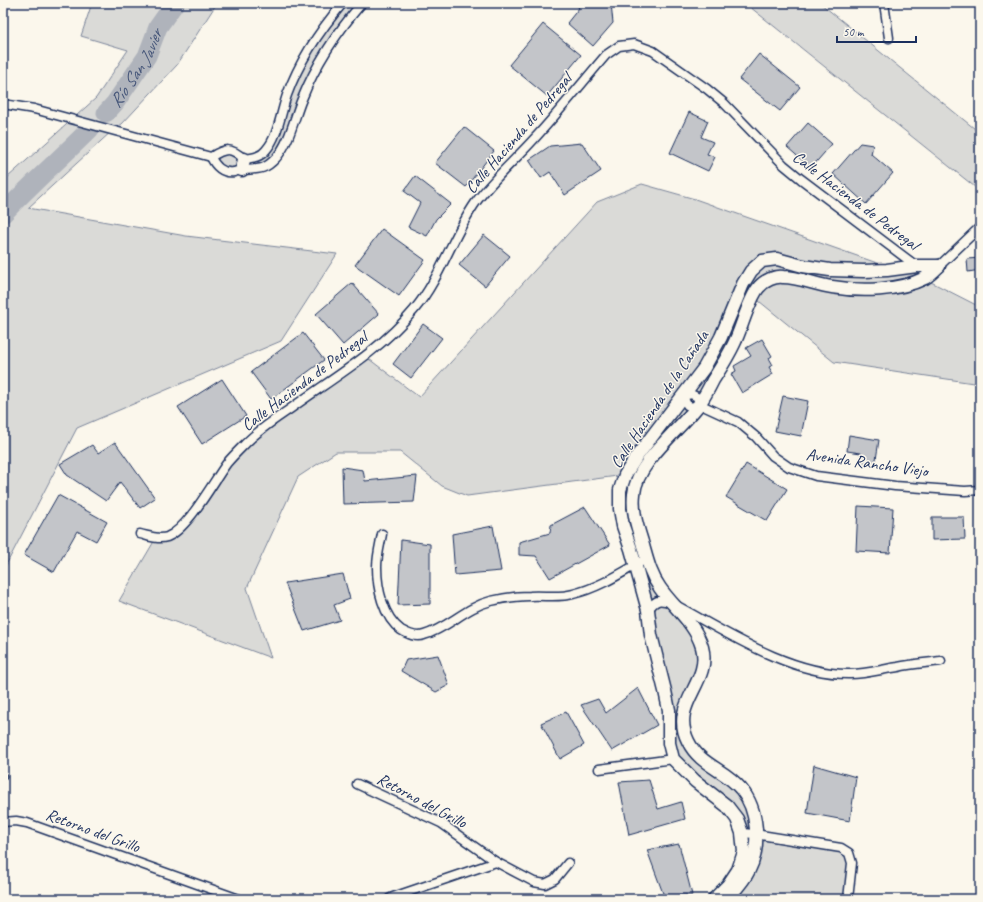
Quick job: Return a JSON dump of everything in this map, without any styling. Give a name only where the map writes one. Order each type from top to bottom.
[{"type":"street","points":[[211,157],[215,166],[225,171],[233,172],[243,164],[266,151],[273,138],[287,94],[306,56],[330,17],[342,3]]},
{"type":"street","points":[[3,104],[34,109],[211,157],[220,151],[229,150],[237,153],[243,164],[257,170],[268,165],[277,156],[287,139],[302,98],[317,66],[343,26],[362,3]]},
{"type":"street","points":[[884,3],[890,38]]},
{"type":"street","name":"Calle Hacienda de Pedregal","points":[[140,534],[156,538],[166,537],[178,531],[187,522],[229,461],[246,443],[267,425],[365,356],[394,331],[427,294],[438,276],[463,223],[491,183],[535,138],[606,55],[619,46],[634,44],[652,51],[707,89],[724,103],[784,165],[917,266],[926,277]]},
{"type":"street","name":"Calle Hacienda de la Cañada","points":[[755,834],[754,815],[741,788],[696,755],[682,726],[684,709],[702,673],[704,659],[697,635],[692,626],[661,589],[652,574],[646,559],[636,523],[634,507],[634,492],[638,480],[647,464],[699,404],[736,340],[754,296],[760,286],[771,278],[783,276],[834,288],[873,290],[896,288],[926,277],[980,227]]},
{"type":"street","name":"Calle Hacienda de la Cañada","points":[[673,760],[669,743],[669,710],[666,691],[651,635],[648,610],[623,526],[620,509],[620,490],[625,475],[636,456],[704,368],[722,337],[747,278],[751,271],[762,261],[777,259],[803,266],[830,270],[887,270],[917,266],[939,266]]},
{"type":"street","name":"Avenida Rancho Viejo","points":[[683,396],[694,394],[697,397],[699,404],[738,422],[756,437],[773,456],[789,467],[816,476],[894,486],[965,491],[980,490]]},
{"type":"street","points":[[382,534],[377,566],[379,588],[386,610],[392,621],[396,626],[409,635],[423,636],[445,625],[464,612],[486,602],[530,596],[572,595],[591,588],[646,559]]},
{"type":"street","points":[[648,610],[653,603],[661,600],[672,602]]},
{"type":"street","name":"Calle Hacienda de la Cañada","points":[[672,602],[734,637],[793,665],[822,672],[851,674],[941,661]]},
{"type":"street","points":[[599,769],[673,760],[691,777],[727,806],[737,819],[742,833],[744,852],[738,870],[728,886],[714,899]]},
{"type":"street","name":"Retorno del Grillo","points":[[357,784],[441,823],[496,862],[534,882],[545,884],[555,879],[568,864]]},
{"type":"street","name":"Retorno del Grillo","points":[[3,822],[27,822],[239,899]]},
{"type":"street","points":[[742,833],[841,848],[849,853],[852,863],[848,899]]},
{"type":"street","points":[[727,899],[737,888],[749,870],[755,852],[755,834]]},
{"type":"street","points":[[389,899],[496,862]]},
{"type":"shaded area","points":[[92,3],[217,3],[177,65],[122,124],[113,130],[28,208],[186,236],[337,254],[281,341],[77,428],[3,571],[3,178],[7,178],[96,98],[128,50],[81,36]]},
{"type":"shaded area","points":[[343,3],[362,3],[317,66],[287,139],[268,165],[225,171],[211,157],[220,151],[244,159],[266,151],[306,55]]},
{"type":"shaded area","points":[[745,3],[820,3],[980,133],[980,191]]},
{"type":"shaded area","points":[[642,184],[695,199],[897,270],[932,271],[918,278],[933,283],[980,307],[980,384],[834,362],[754,297],[718,372],[664,443],[634,492],[643,546],[672,603],[704,659],[690,695],[688,741],[741,789],[756,834],[849,853],[848,899],[714,899],[744,852],[737,819],[673,759],[669,710],[623,526],[625,475],[467,496],[442,486],[400,452],[336,452],[298,477],[247,588],[271,658],[119,601],[156,538],[177,531],[246,443],[365,356],[419,397],[597,202]]},
{"type":"building","points":[[574,3],[611,3],[613,23],[593,46],[567,23],[579,8]]},
{"type":"building","points":[[543,24],[581,55],[547,96],[509,65]]},
{"type":"building","points":[[759,54],[800,87],[780,111],[739,79]]},
{"type":"building","points":[[689,112],[708,121],[701,137],[713,142],[707,154],[715,157],[708,171],[670,153]]},
{"type":"building","points":[[808,123],[832,144],[811,168],[787,147]]},
{"type":"building","points":[[464,127],[494,151],[466,187],[435,163]]},
{"type":"building","points":[[582,143],[601,171],[565,195],[550,172],[541,178],[529,160],[550,146]]},
{"type":"building","points":[[860,143],[873,145],[871,154],[893,173],[866,204],[833,174]]},
{"type":"building","points":[[415,176],[451,204],[436,219],[427,236],[408,227],[420,203],[404,191]]},
{"type":"building","points":[[382,229],[425,260],[399,296],[355,265]]},
{"type":"building","points":[[484,235],[510,256],[485,286],[459,265]]},
{"type":"building","points":[[980,258],[980,270],[968,272],[967,259]]},
{"type":"building","points":[[352,283],[379,314],[343,345],[316,314]]},
{"type":"building","points":[[423,324],[442,338],[411,378],[393,364]]},
{"type":"building","points":[[303,333],[324,360],[271,399],[251,372]]},
{"type":"building","points":[[762,339],[772,356],[769,358],[773,365],[769,367],[773,374],[742,393],[731,374],[736,371],[734,366],[751,356],[746,348]]},
{"type":"building","points":[[222,379],[246,416],[202,444],[178,407]]},
{"type":"building","points":[[783,396],[808,401],[801,436],[775,431]]},
{"type":"building","points":[[849,435],[879,440],[875,466],[859,464],[861,453],[847,451]]},
{"type":"building","points":[[115,442],[155,498],[140,508],[120,482],[106,501],[67,475],[60,464],[92,445],[98,453]]},
{"type":"building","points":[[746,464],[787,489],[767,521],[726,497]]},
{"type":"building","points":[[342,467],[363,470],[365,481],[417,476],[414,502],[343,504]]},
{"type":"building","points":[[58,495],[107,522],[96,541],[77,531],[54,572],[24,555]]},
{"type":"building","points":[[858,506],[893,508],[890,553],[856,551]]},
{"type":"building","points":[[585,507],[610,545],[550,578],[536,556],[519,555],[519,542],[550,533],[551,525]]},
{"type":"building","points":[[932,517],[964,517],[965,539],[932,540]]},
{"type":"building","points":[[493,526],[501,571],[455,575],[452,534]]},
{"type":"building","points":[[401,540],[430,544],[430,604],[398,605]]},
{"type":"building","points":[[343,574],[350,599],[334,605],[340,620],[304,631],[285,583]]},
{"type":"building","points":[[438,655],[449,685],[436,692],[401,671],[406,660]]},
{"type":"building","points":[[638,688],[657,725],[612,751],[581,705],[598,699],[606,713]]},
{"type":"building","points":[[566,712],[584,745],[560,759],[541,723]]},
{"type":"building","points":[[814,765],[856,777],[850,821],[807,813]]},
{"type":"building","points":[[649,780],[658,809],[681,802],[685,819],[629,835],[619,782]]},
{"type":"building","points":[[679,844],[692,895],[664,896],[647,850]]},
{"type":"waterway","name":"Río San Javier","points":[[106,113],[115,103],[147,56],[158,27],[175,3]]},
{"type":"waterway","name":"Río San Javier","points":[[3,214],[90,129]]}]
